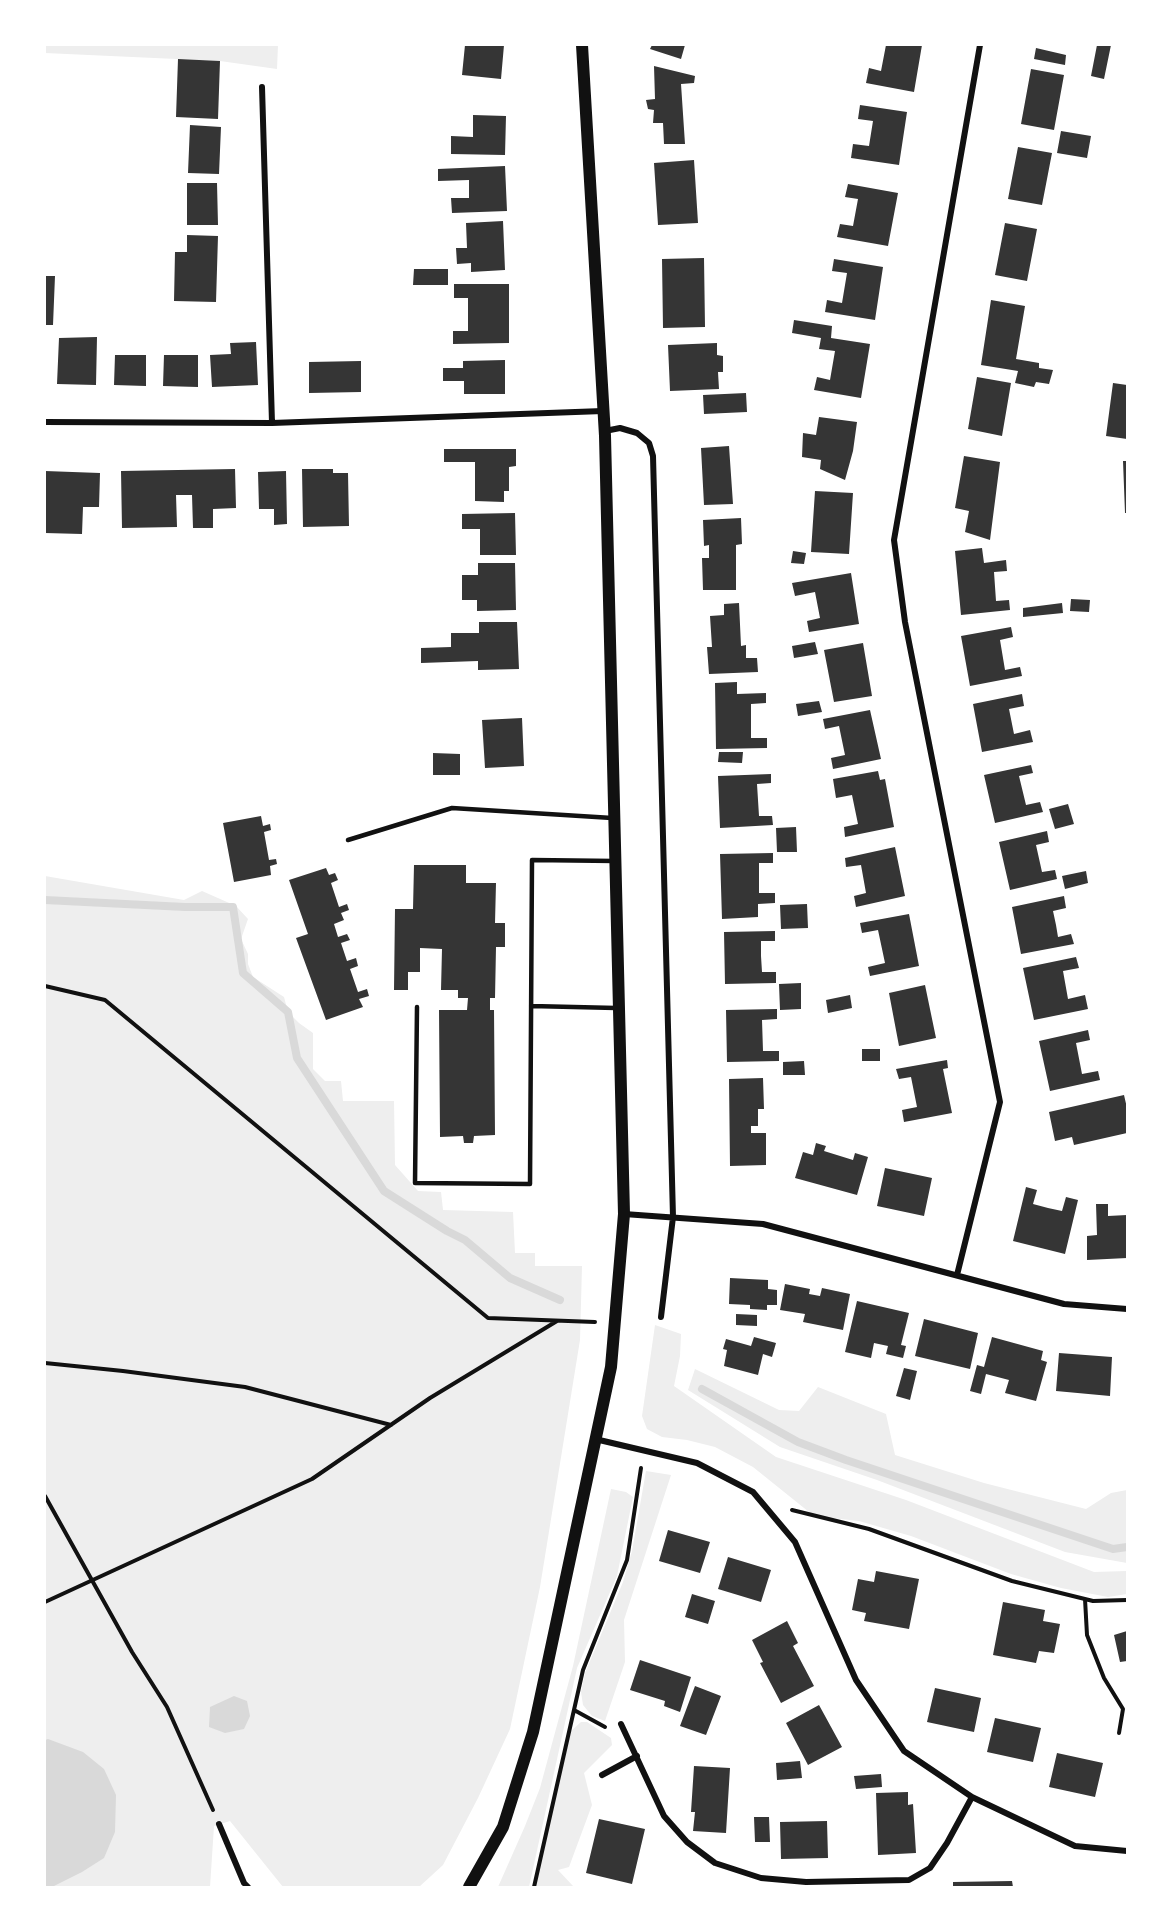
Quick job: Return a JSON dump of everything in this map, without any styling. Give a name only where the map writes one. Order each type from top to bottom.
[{"type":"main road","points":[[469,1887],[503,1827],[533,1732],[610,1367],[624,1214],[605,431],[582,45]]},
{"type":"street","points":[[957,1275],[1000,1102],[905,622],[894,540],[980,45]]},
{"type":"street","points":[[262,87],[272,423]]},
{"type":"street","points":[[45,422],[272,423],[603,411]]},
{"type":"street","points":[[605,431],[620,428],[637,434],[649,443],[653,456],[673,1217],[661,1317]]},
{"type":"street","points":[[624,1214],[763,1224],[1064,1304],[1127,1309]]},
{"type":"street","points":[[594,1439],[697,1463],[753,1492],[795,1542],[856,1680],[904,1751],[972,1797],[1075,1846],[1127,1851]]},
{"type":"street","points":[[622,1726],[664,1816],[687,1842],[715,1863],[761,1878],[806,1882],[909,1880],[930,1868],[972,1797]]},
{"type":"street","points":[[602,1775],[637,1756]]},
{"type":"street","points":[[219,1824],[245,1886]]},
{"type":"lane","points":[[348,840],[452,808],[615,819]]},
{"type":"lane","points":[[417,1007],[416,1183],[530,1184],[532,860],[615,861]]},
{"type":"lane","points":[[531,1006],[619,1008]]},
{"type":"path","points":[[45,986],[105,1000],[488,1318],[614,1322]]},
{"type":"path","points":[[45,1602],[312,1479],[430,1398],[558,1320]]},
{"type":"path","points":[[45,1363],[245,1387],[392,1425]]},
{"type":"path","points":[[534,1887],[583,1670],[627,1560],[643,1450]]},
{"type":"path","points":[[45,1496],[132,1652],[167,1707],[219,1824]]},
{"type":"path","points":[[762,1503],[869,1529],[1012,1581],[1093,1601],[1127,1600]]},
{"type":"path","points":[[1085,1599],[1087,1635],[1104,1678],[1123,1708],[1119,1733]]},
{"type":"path","points":[[574,1710],[616,1734],[622,1726]]},
{"type":"shaded area","points":[[45,45],[278,45],[277,69],[220,61],[45,53]]},
{"type":"shaded area","points":[[45,876],[184,900],[202,891],[236,906],[248,919],[241,939],[248,954],[248,964],[253,977],[284,997],[288,1012],[313,1033],[313,1069],[325,1081],[341,1081],[343,1101],[394,1101],[395,1165],[418,1191],[441,1192],[443,1210],[513,1212],[515,1253],[535,1253],[535,1266],[582,1266],[580,1340],[540,1587],[510,1729],[443,1865],[419,1887],[283,1887],[230,1821],[214,1826],[210,1887],[45,1887]]},
{"type":"shaded area","points":[[655,1325],[681,1334],[680,1356],[674,1386],[776,1457],[906,1500],[1094,1572],[1127,1571],[1127,1594],[1108,1597],[1061,1588],[1011,1574],[911,1536],[859,1521],[814,1516],[753,1467],[715,1447],[662,1437],[647,1429],[642,1416]]},
{"type":"shaded area","points":[[695,1369],[779,1410],[799,1411],[818,1387],[886,1414],[895,1455],[984,1483],[1086,1509],[1111,1493],[1127,1490],[1127,1563],[1065,1552],[877,1480],[780,1447],[688,1390]]},
{"type":"shaded area","points":[[646,1471],[671,1475],[624,1620],[625,1662],[605,1721],[592,1716],[583,1705],[581,1692],[585,1673],[623,1582],[632,1551]]},
{"type":"shaded area","points":[[611,1489],[626,1492],[633,1497],[617,1576],[577,1668],[529,1887],[498,1887],[540,1788],[573,1666]]},
{"type":"shaded area","points":[[234,1696],[247,1701],[250,1716],[244,1729],[225,1733],[209,1727],[210,1707]]},
{"type":"shaded area","points":[[581,1722],[587,1722],[611,1738],[612,1745],[584,1773],[592,1805],[569,1867],[558,1870],[574,1887],[535,1887],[571,1731]]},
{"type":"shaded area","points":[[48,1739],[83,1752],[104,1769],[116,1795],[115,1832],[104,1858],[52,1887],[45,1887],[45,1740]]},
{"type":"building","points":[[465,45],[504,45],[501,79],[462,75]]},
{"type":"building","points":[[652,45],[685,45],[681,59],[650,49]]},
{"type":"building","points":[[886,45],[922,45],[914,92],[866,83],[869,68],[881,71]]},
{"type":"building","points":[[1097,45],[1111,45],[1104,79],[1091,76]]},
{"type":"building","points":[[1036,48],[1066,55],[1065,65],[1034,59]]},
{"type":"building","points":[[178,59],[220,61],[218,119],[176,117]]},
{"type":"building","points":[[654,66],[695,76],[694,83],[681,84],[685,144],[664,144],[663,123],[653,123],[654,110],[648,109],[646,100],[655,99]]},
{"type":"building","points":[[1031,69],[1064,75],[1054,130],[1021,124]]},
{"type":"building","points":[[860,105],[907,112],[899,165],[851,158],[853,144],[869,146],[873,121],[858,119]]},
{"type":"building","points":[[473,115],[506,116],[505,155],[451,154],[451,136],[473,137]]},
{"type":"building","points":[[190,125],[221,127],[219,174],[188,173]]},
{"type":"building","points":[[1061,131],[1091,136],[1087,158],[1057,153]]},
{"type":"building","points":[[1018,147],[1052,153],[1042,205],[1008,199]]},
{"type":"building","points":[[694,160],[698,223],[658,225],[654,163]]},
{"type":"building","points":[[505,166],[507,211],[452,213],[451,198],[469,198],[469,180],[438,181],[438,169]]},
{"type":"building","points":[[187,183],[217,183],[218,225],[187,225]]},
{"type":"building","points":[[848,184],[898,193],[888,246],[837,237],[840,224],[853,226],[858,199],[845,197]]},
{"type":"building","points":[[503,221],[505,270],[471,272],[471,263],[457,264],[456,248],[467,248],[466,223]]},
{"type":"building","points":[[1005,223],[1037,229],[1027,281],[995,275]]},
{"type":"building","points":[[187,235],[218,236],[216,302],[174,301],[175,252],[187,252]]},
{"type":"building","points":[[704,258],[705,327],[663,328],[662,259]]},
{"type":"building","points":[[834,259],[883,267],[875,320],[825,312],[827,300],[842,303],[847,273],[832,271]]},
{"type":"building","points":[[414,269],[448,269],[448,285],[413,285]]},
{"type":"building","points":[[45,276],[55,276],[53,325],[45,325]]},
{"type":"building","points":[[454,284],[509,284],[509,343],[453,344],[453,331],[468,331],[468,298],[454,298]]},
{"type":"building","points":[[991,300],[1025,306],[1016,359],[1039,363],[1039,368],[1053,370],[1049,384],[1036,382],[1034,387],[1015,383],[1018,371],[981,365]]},
{"type":"building","points":[[794,320],[832,326],[831,338],[870,344],[861,398],[814,390],[817,377],[830,380],[835,351],[819,349],[821,338],[792,333]]},
{"type":"building","points":[[97,337],[96,385],[57,384],[59,338]]},
{"type":"building","points":[[256,342],[258,385],[212,387],[210,355],[231,354],[230,343]]},
{"type":"building","points":[[717,343],[717,355],[723,356],[723,372],[718,372],[719,389],[670,391],[668,345]]},
{"type":"building","points":[[115,355],[146,355],[146,386],[114,385]]},
{"type":"building","points":[[164,355],[198,355],[198,387],[163,386]]},
{"type":"building","points":[[505,360],[505,394],[464,394],[464,381],[443,381],[443,368],[463,368],[463,361]]},
{"type":"building","points":[[361,361],[361,392],[309,393],[309,362]]},
{"type":"building","points":[[977,377],[1011,383],[1002,436],[968,429]]},
{"type":"building","points":[[1113,383],[1127,385],[1127,439],[1106,436]]},
{"type":"building","points":[[746,393],[747,412],[704,414],[703,395]]},
{"type":"building","points":[[819,417],[857,422],[853,451],[845,480],[820,469],[821,460],[802,457],[803,433],[816,435]]},
{"type":"building","points":[[729,446],[733,504],[704,505],[701,448]]},
{"type":"building","points":[[444,449],[516,449],[516,466],[509,467],[509,491],[504,491],[504,502],[475,501],[475,462],[444,462]]},
{"type":"building","points":[[964,456],[1000,462],[990,540],[965,532],[969,511],[955,508]]},
{"type":"building","points":[[1123,461],[1127,461],[1127,513],[1125,513]]},
{"type":"building","points":[[235,469],[236,508],[213,509],[213,528],[193,528],[192,495],[176,495],[177,527],[122,528],[121,471]]},
{"type":"building","points":[[302,469],[333,469],[333,473],[348,473],[349,526],[303,527]]},
{"type":"building","points":[[45,471],[100,473],[99,507],[83,507],[82,534],[45,533]]},
{"type":"building","points":[[286,471],[287,524],[274,525],[274,509],[259,509],[258,472]]},
{"type":"building","points":[[815,491],[853,493],[849,554],[811,552]]},
{"type":"building","points":[[515,513],[516,555],[480,555],[480,529],[462,529],[462,514]]},
{"type":"building","points":[[741,518],[742,544],[736,545],[736,590],[703,590],[702,558],[709,558],[709,545],[704,546],[703,520]]},
{"type":"building","points":[[982,548],[984,563],[1006,560],[1007,571],[994,572],[996,601],[1009,600],[1010,610],[961,615],[955,551]]},
{"type":"building","points":[[793,551],[806,553],[804,564],[791,563]]},
{"type":"building","points":[[478,563],[515,563],[516,610],[477,611],[477,600],[462,600],[462,575],[478,575]]},
{"type":"building","points":[[851,573],[859,624],[809,632],[807,621],[820,618],[815,592],[795,596],[792,583]]},
{"type":"building","points":[[1071,599],[1090,600],[1089,612],[1070,611]]},
{"type":"building","points":[[739,603],[741,646],[746,645],[746,658],[757,658],[758,672],[709,674],[707,647],[712,647],[710,616],[724,615],[724,604]]},
{"type":"building","points":[[1062,603],[1063,613],[1023,617],[1023,608]]},
{"type":"building","points":[[479,622],[517,622],[519,669],[478,670],[478,661],[421,663],[421,648],[451,647],[451,633],[479,633]]},
{"type":"building","points":[[1011,627],[1013,637],[1000,640],[1005,670],[1020,667],[1022,676],[970,686],[961,636]]},
{"type":"building","points":[[815,642],[818,654],[794,658],[792,646]]},
{"type":"building","points":[[863,643],[872,696],[834,702],[824,650]]},
{"type":"building","points":[[737,682],[737,694],[766,693],[766,703],[751,704],[751,738],[767,738],[767,748],[716,749],[715,683]]},
{"type":"building","points":[[1022,694],[1024,706],[1009,709],[1014,734],[1030,730],[1033,742],[982,752],[973,704]]},
{"type":"building","points":[[819,701],[822,712],[798,716],[796,704]]},
{"type":"building","points":[[870,710],[881,759],[833,769],[831,758],[845,755],[839,726],[825,729],[823,719]]},
{"type":"building","points":[[522,718],[524,766],[485,768],[482,720]]},
{"type":"building","points":[[719,752],[743,752],[742,763],[718,762]]},
{"type":"building","points":[[433,753],[460,754],[460,775],[433,775]]},
{"type":"building","points":[[1031,765],[1033,773],[1019,776],[1026,805],[1040,802],[1043,812],[995,823],[984,775]]},
{"type":"building","points":[[878,771],[880,780],[885,779],[894,827],[845,837],[844,827],[858,824],[852,795],[836,798],[833,779]]},
{"type":"building","points":[[771,774],[771,783],[757,784],[759,816],[772,816],[773,825],[720,828],[718,776]]},
{"type":"building","points":[[1068,804],[1074,824],[1055,829],[1049,809]]},
{"type":"building","points":[[261,816],[263,826],[270,824],[271,830],[264,832],[269,860],[276,859],[277,864],[270,866],[271,875],[234,882],[223,823]]},
{"type":"building","points":[[796,827],[797,852],[777,852],[776,828]]},
{"type":"building","points":[[1047,831],[1049,842],[1036,845],[1042,872],[1055,870],[1057,879],[1010,890],[999,842]]},
{"type":"building","points":[[895,847],[905,896],[856,907],[854,896],[866,893],[861,865],[846,867],[845,858]]},
{"type":"building","points":[[773,853],[773,863],[759,863],[759,893],[775,893],[775,903],[758,904],[758,917],[722,919],[720,854]]},
{"type":"building","points":[[414,865],[466,865],[466,883],[496,883],[495,923],[505,923],[505,947],[496,947],[495,998],[490,998],[490,1010],[494,1010],[495,1135],[474,1136],[473,1143],[464,1143],[463,1136],[440,1137],[439,1010],[467,1010],[468,998],[458,998],[458,990],[441,990],[442,949],[420,948],[420,972],[408,972],[408,990],[394,990],[395,909],[413,909]]},
{"type":"building","points":[[326,868],[329,875],[335,873],[338,880],[331,883],[339,907],[347,904],[349,910],[341,913],[344,920],[334,924],[338,937],[347,934],[350,940],[341,943],[347,961],[356,958],[358,966],[350,969],[358,992],[367,989],[369,996],[359,999],[363,1007],[326,1020],[296,938],[308,934],[289,880]]},
{"type":"building","points":[[1086,871],[1088,883],[1065,889],[1062,876]]},
{"type":"building","points":[[1064,896],[1066,908],[1053,911],[1058,937],[1071,934],[1074,944],[1021,954],[1012,907]]},
{"type":"building","points":[[807,904],[808,928],[781,929],[780,905]]},
{"type":"building","points":[[909,914],[919,966],[870,976],[868,967],[885,963],[878,930],[862,933],[860,923]]},
{"type":"building","points":[[775,931],[775,941],[761,941],[761,956],[762,972],[776,972],[776,983],[725,984],[724,932]]},
{"type":"building","points":[[1076,957],[1079,968],[1063,971],[1068,999],[1085,995],[1088,1009],[1034,1020],[1023,968]]},
{"type":"building","points":[[801,983],[801,1009],[780,1010],[779,984]]},
{"type":"building","points":[[925,985],[936,1038],[899,1046],[889,993]]},
{"type":"building","points":[[850,995],[852,1008],[828,1013],[826,1000]]},
{"type":"building","points":[[777,1009],[777,1019],[762,1020],[763,1051],[779,1051],[779,1061],[727,1062],[726,1010]]},
{"type":"building","points":[[1088,1030],[1090,1040],[1076,1043],[1082,1074],[1098,1071],[1100,1080],[1050,1091],[1039,1041]]},
{"type":"building","points":[[862,1049],[880,1049],[880,1061],[862,1061]]},
{"type":"building","points":[[947,1060],[948,1068],[943,1069],[952,1113],[904,1122],[902,1110],[917,1107],[911,1077],[899,1079],[896,1069]]},
{"type":"building","points":[[804,1061],[805,1075],[783,1075],[783,1062]]},
{"type":"building","points":[[763,1078],[764,1109],[758,1109],[758,1126],[751,1126],[751,1133],[766,1133],[766,1165],[730,1166],[729,1079]]},
{"type":"building","points":[[1124,1095],[1127,1108],[1127,1133],[1074,1145],[1072,1137],[1055,1141],[1049,1112]]},
{"type":"building","points":[[816,1143],[826,1146],[824,1151],[853,1160],[855,1153],[868,1157],[857,1195],[795,1178],[803,1152],[813,1155]]},
{"type":"building","points":[[885,1168],[932,1178],[924,1216],[877,1206]]},
{"type":"building","points":[[1026,1187],[1037,1190],[1033,1204],[1048,1208],[1062,1211],[1066,1197],[1078,1200],[1065,1254],[1013,1241]]},
{"type":"building","points":[[1096,1204],[1108,1204],[1108,1216],[1127,1215],[1127,1258],[1087,1260],[1087,1236],[1097,1235]]},
{"type":"building","points":[[730,1278],[768,1280],[768,1289],[777,1290],[777,1305],[767,1305],[767,1310],[750,1309],[750,1305],[729,1304]]},
{"type":"building","points":[[785,1284],[810,1289],[809,1294],[820,1296],[822,1288],[850,1294],[843,1330],[803,1322],[805,1314],[780,1310]]},
{"type":"building","points":[[857,1301],[909,1313],[901,1345],[906,1346],[903,1358],[886,1354],[888,1346],[874,1343],[871,1358],[845,1352]]},
{"type":"building","points":[[736,1314],[757,1315],[757,1326],[736,1325]]},
{"type":"building","points":[[924,1319],[978,1333],[970,1369],[915,1356]]},
{"type":"building","points":[[754,1337],[776,1343],[772,1357],[763,1354],[758,1375],[724,1366],[727,1350],[723,1349],[726,1339],[751,1346]]},
{"type":"building","points":[[992,1337],[1043,1351],[1041,1360],[1047,1362],[1036,1401],[1005,1393],[1009,1380],[986,1374],[981,1394],[970,1391],[977,1365],[984,1367]]},
{"type":"building","points":[[1059,1353],[1112,1357],[1110,1396],[1056,1391]]},
{"type":"building","points":[[904,1368],[917,1371],[910,1400],[896,1396]]},
{"type":"building","points":[[668,1530],[710,1542],[700,1573],[659,1561]]},
{"type":"building","points":[[728,1557],[771,1570],[761,1602],[718,1589]]},
{"type":"building","points":[[876,1571],[919,1579],[909,1629],[864,1621],[866,1613],[852,1610],[858,1579],[874,1582]]},
{"type":"building","points":[[692,1594],[715,1601],[708,1624],[685,1617]]},
{"type":"building","points":[[1003,1602],[1045,1610],[1043,1621],[1060,1624],[1054,1653],[1039,1651],[1036,1663],[993,1655]]},
{"type":"building","points":[[787,1621],[798,1643],[793,1646],[814,1686],[781,1703],[760,1663],[763,1662],[752,1640]]},
{"type":"building","points":[[1127,1631],[1127,1661],[1120,1662],[1114,1635]]},
{"type":"building","points":[[640,1660],[691,1677],[680,1712],[664,1706],[665,1701],[630,1690]]},
{"type":"building","points":[[695,1686],[721,1696],[706,1735],[680,1726]]},
{"type":"building","points":[[935,1688],[981,1698],[974,1732],[927,1722]]},
{"type":"building","points":[[819,1705],[842,1747],[808,1765],[786,1723]]},
{"type":"building","points":[[995,1718],[1041,1728],[1033,1762],[987,1752]]},
{"type":"building","points":[[1057,1753],[1103,1763],[1095,1797],[1049,1787]]},
{"type":"building","points":[[800,1761],[802,1778],[777,1780],[776,1763]]},
{"type":"building","points":[[694,1766],[730,1768],[726,1833],[693,1831],[695,1812],[691,1812]]},
{"type":"building","points":[[881,1774],[882,1787],[856,1789],[854,1776]]},
{"type":"building","points":[[908,1792],[908,1805],[913,1804],[916,1853],[878,1855],[876,1793]]},
{"type":"building","points":[[754,1817],[769,1817],[770,1842],[755,1842]]},
{"type":"building","points":[[599,1819],[645,1829],[632,1884],[586,1873]]},
{"type":"building","points":[[827,1821],[828,1858],[781,1859],[780,1822]]},
{"type":"building","points":[[1012,1881],[1013,1887],[953,1887],[953,1882]]},
{"type":"waterway","points":[[45,900],[233,907],[243,973],[288,1012],[297,1058],[384,1191],[465,1240],[510,1278],[560,1300]]},
{"type":"waterway","points":[[702,1389],[798,1442],[846,1460],[1113,1549],[1127,1547]]}]
